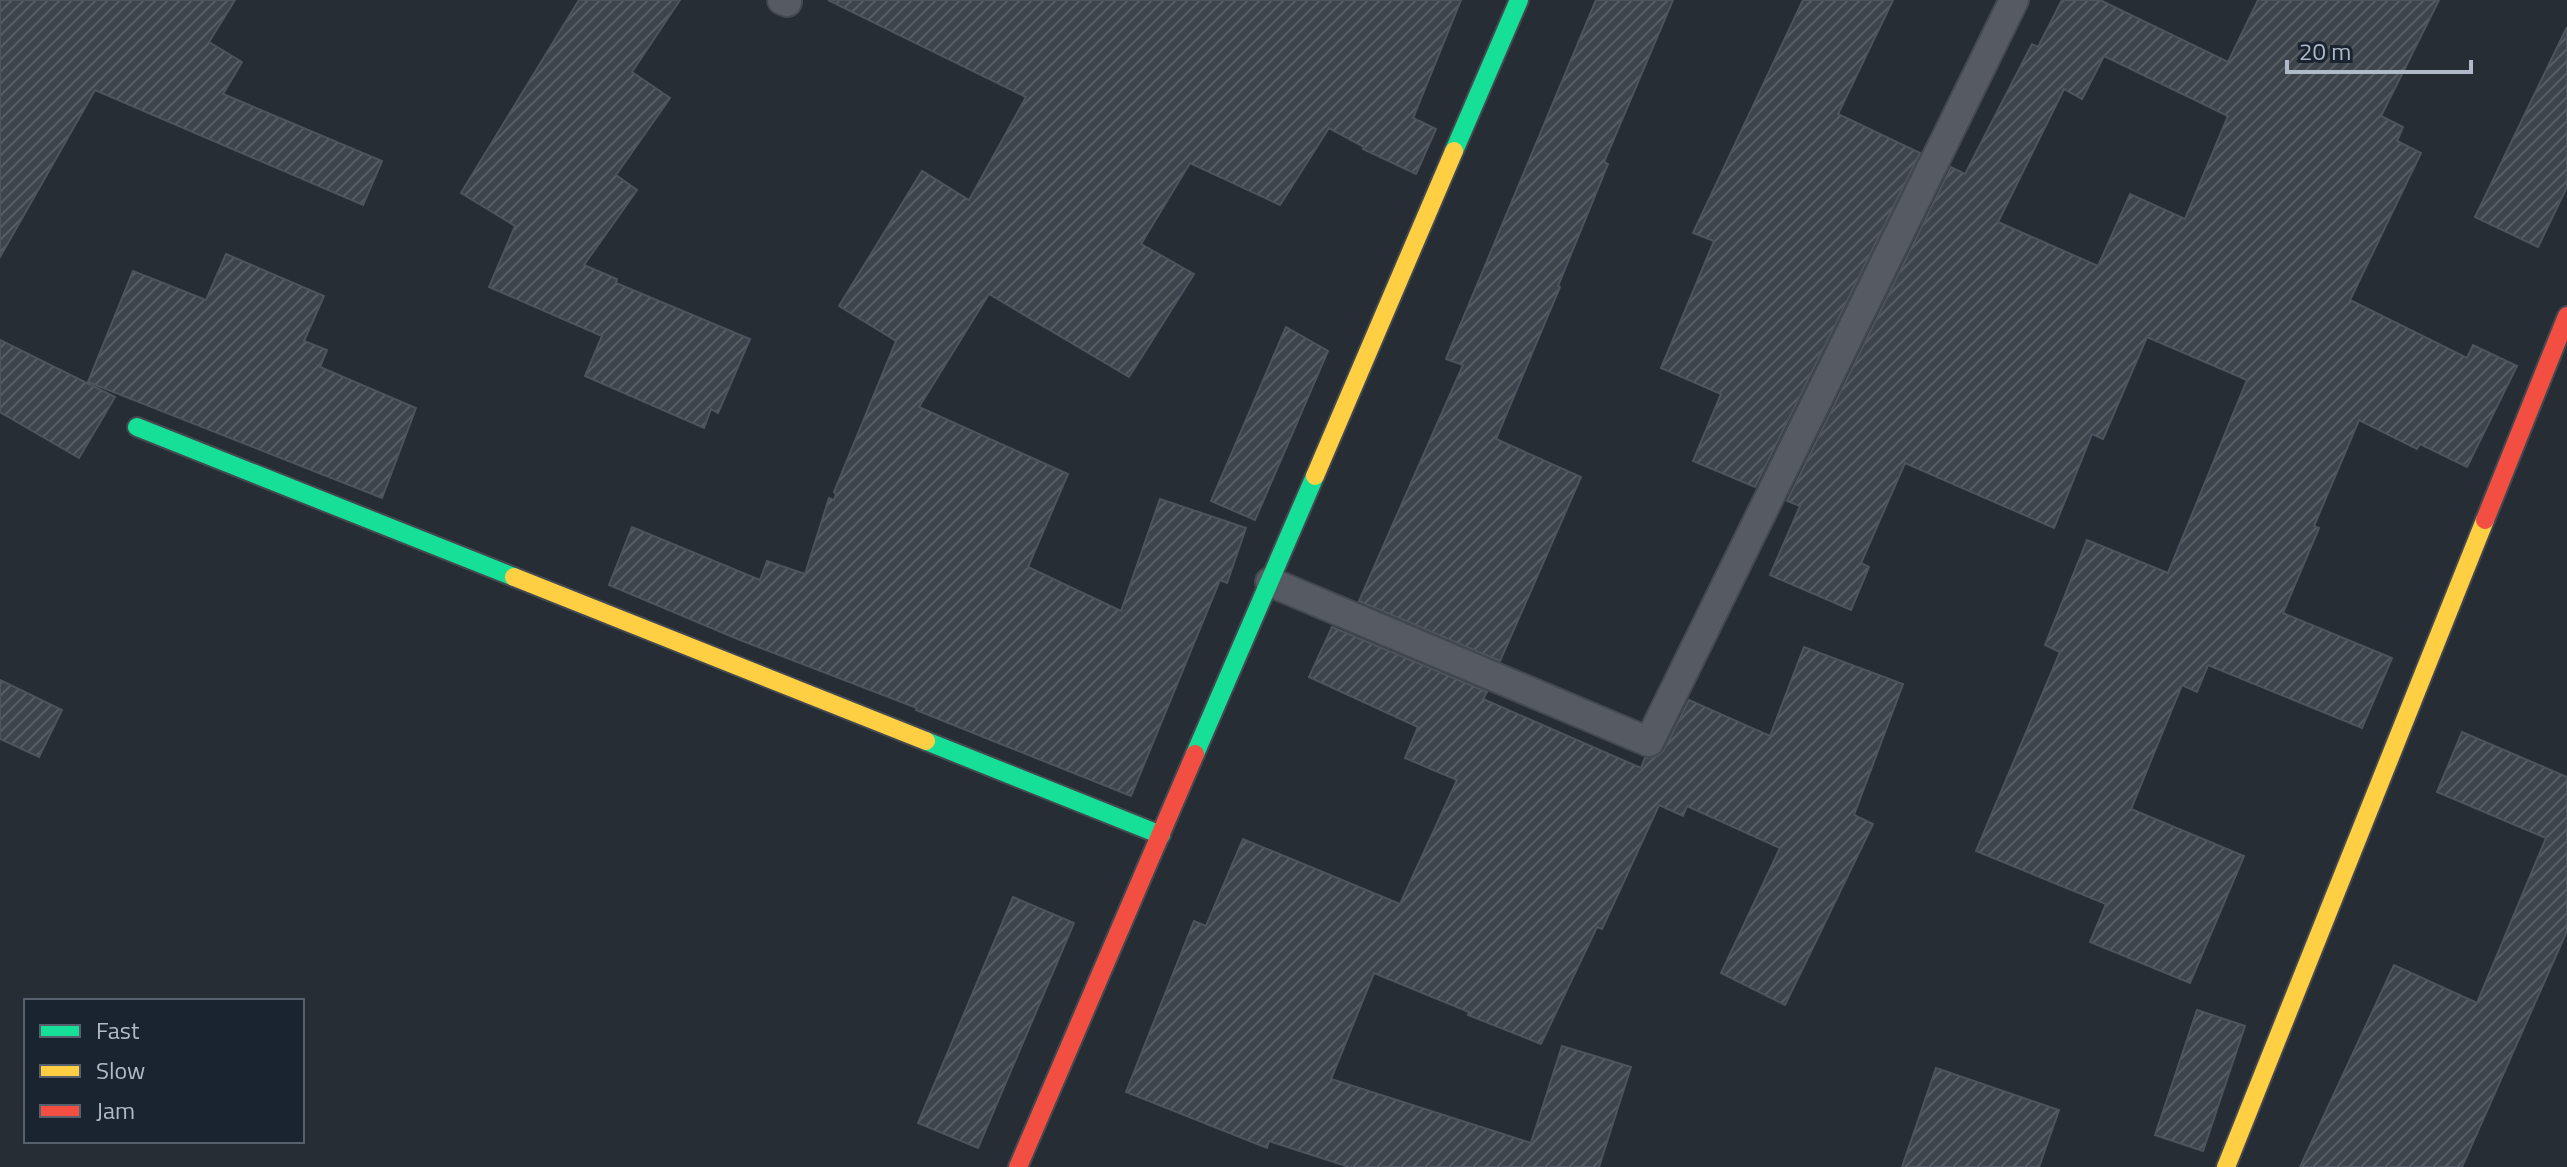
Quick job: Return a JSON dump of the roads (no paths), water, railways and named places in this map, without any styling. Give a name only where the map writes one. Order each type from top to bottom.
[{"type":"street","points":[[1018,1167],[1519,0]]},
{"type":"street","points":[[2226,1167],[2567,316]]},
{"type":"street","points":[[137,427],[1161,835]]},
{"type":"lane","points":[[1270,582],[1649,742],[2014,0]]}]
